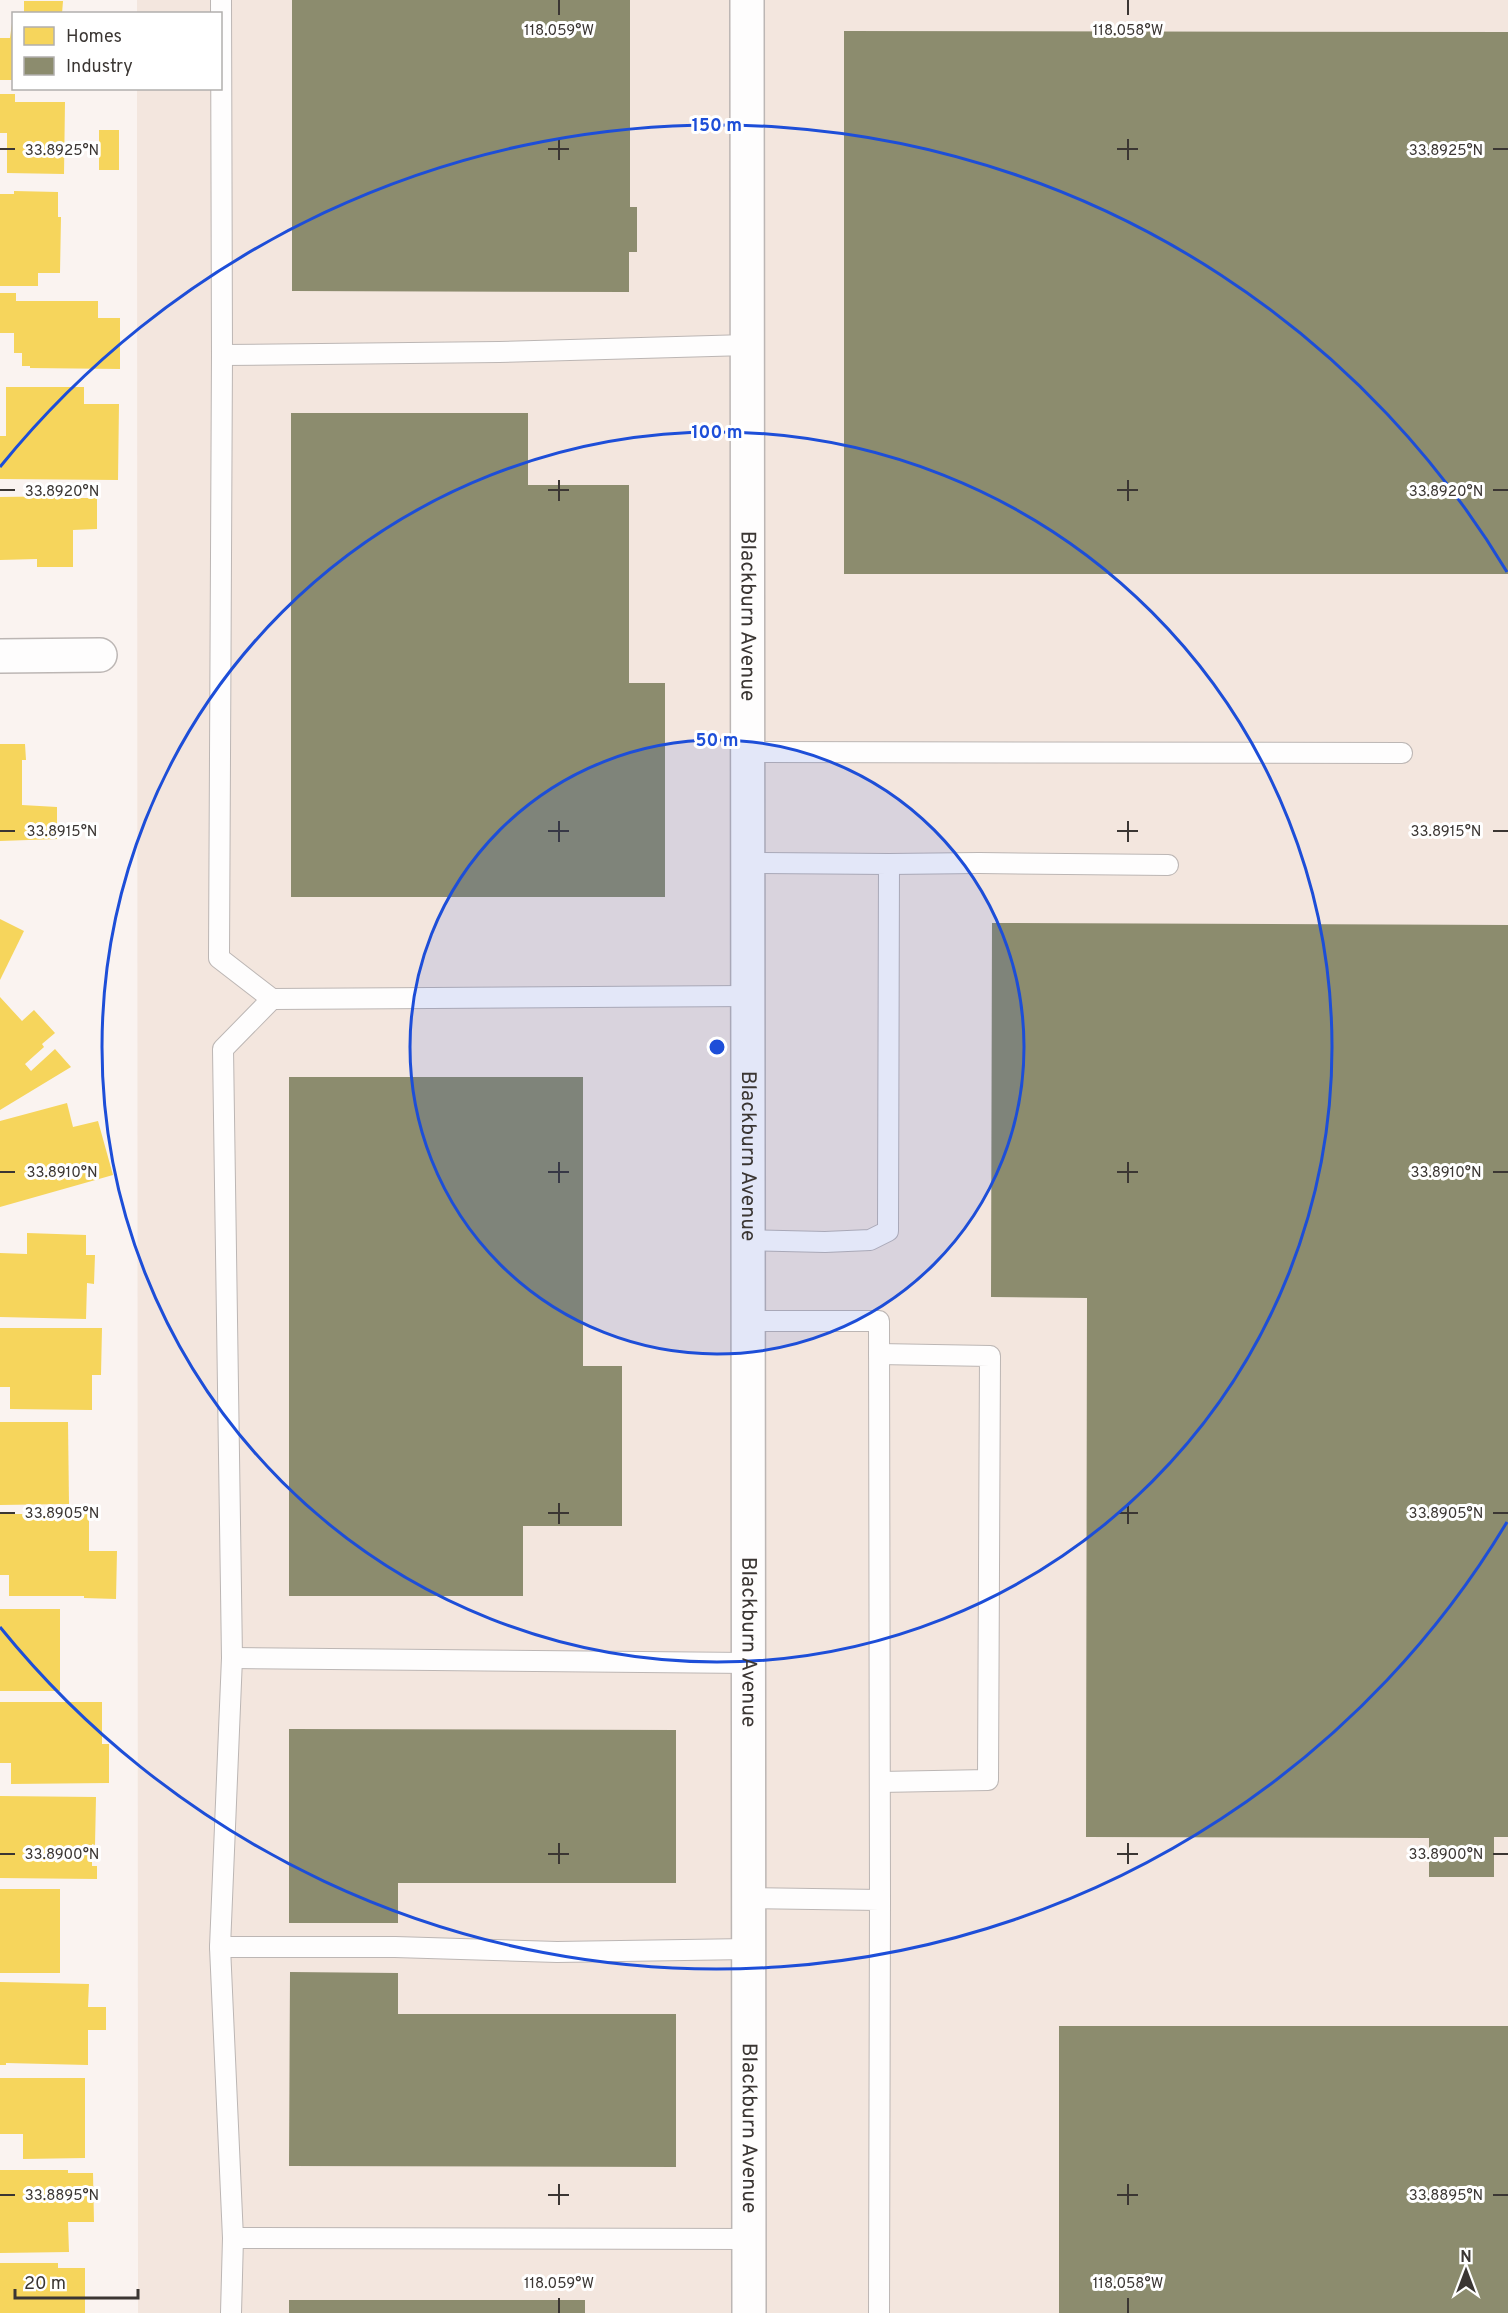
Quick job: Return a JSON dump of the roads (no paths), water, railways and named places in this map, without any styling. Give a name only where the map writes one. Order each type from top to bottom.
[{"type":"street","name":"Blackburn Avenue","points":[[747,0],[749,2313]]},
{"type":"street","points":[[0,656],[100,655]]},
{"type":"lane","points":[[221,90],[219,958],[272,999],[747,996]]},
{"type":"lane","points":[[222,355],[499,352],[747,345]]},
{"type":"lane","points":[[747,752],[1402,753]]},
{"type":"lane","points":[[747,862],[1168,865]]},
{"type":"lane","points":[[747,1240],[825,1242],[870,1240],[888,1232],[889,864]]},
{"type":"lane","points":[[231,2313],[233,2238],[219,1947],[232,1658],[223,1049],[272,999]]},
{"type":"lane","points":[[748,1321],[879,1321],[879,2313]]},
{"type":"lane","points":[[879,1354],[990,1356],[988,1780],[880,1782]]},
{"type":"lane","points":[[232,1658],[748,1663]]},
{"type":"lane","points":[[748,1898],[880,1900]]},
{"type":"lane","points":[[219,1947],[395,1947],[557,1952],[748,1949]]},
{"type":"lane","points":[[233,2238],[749,2239]]}]
